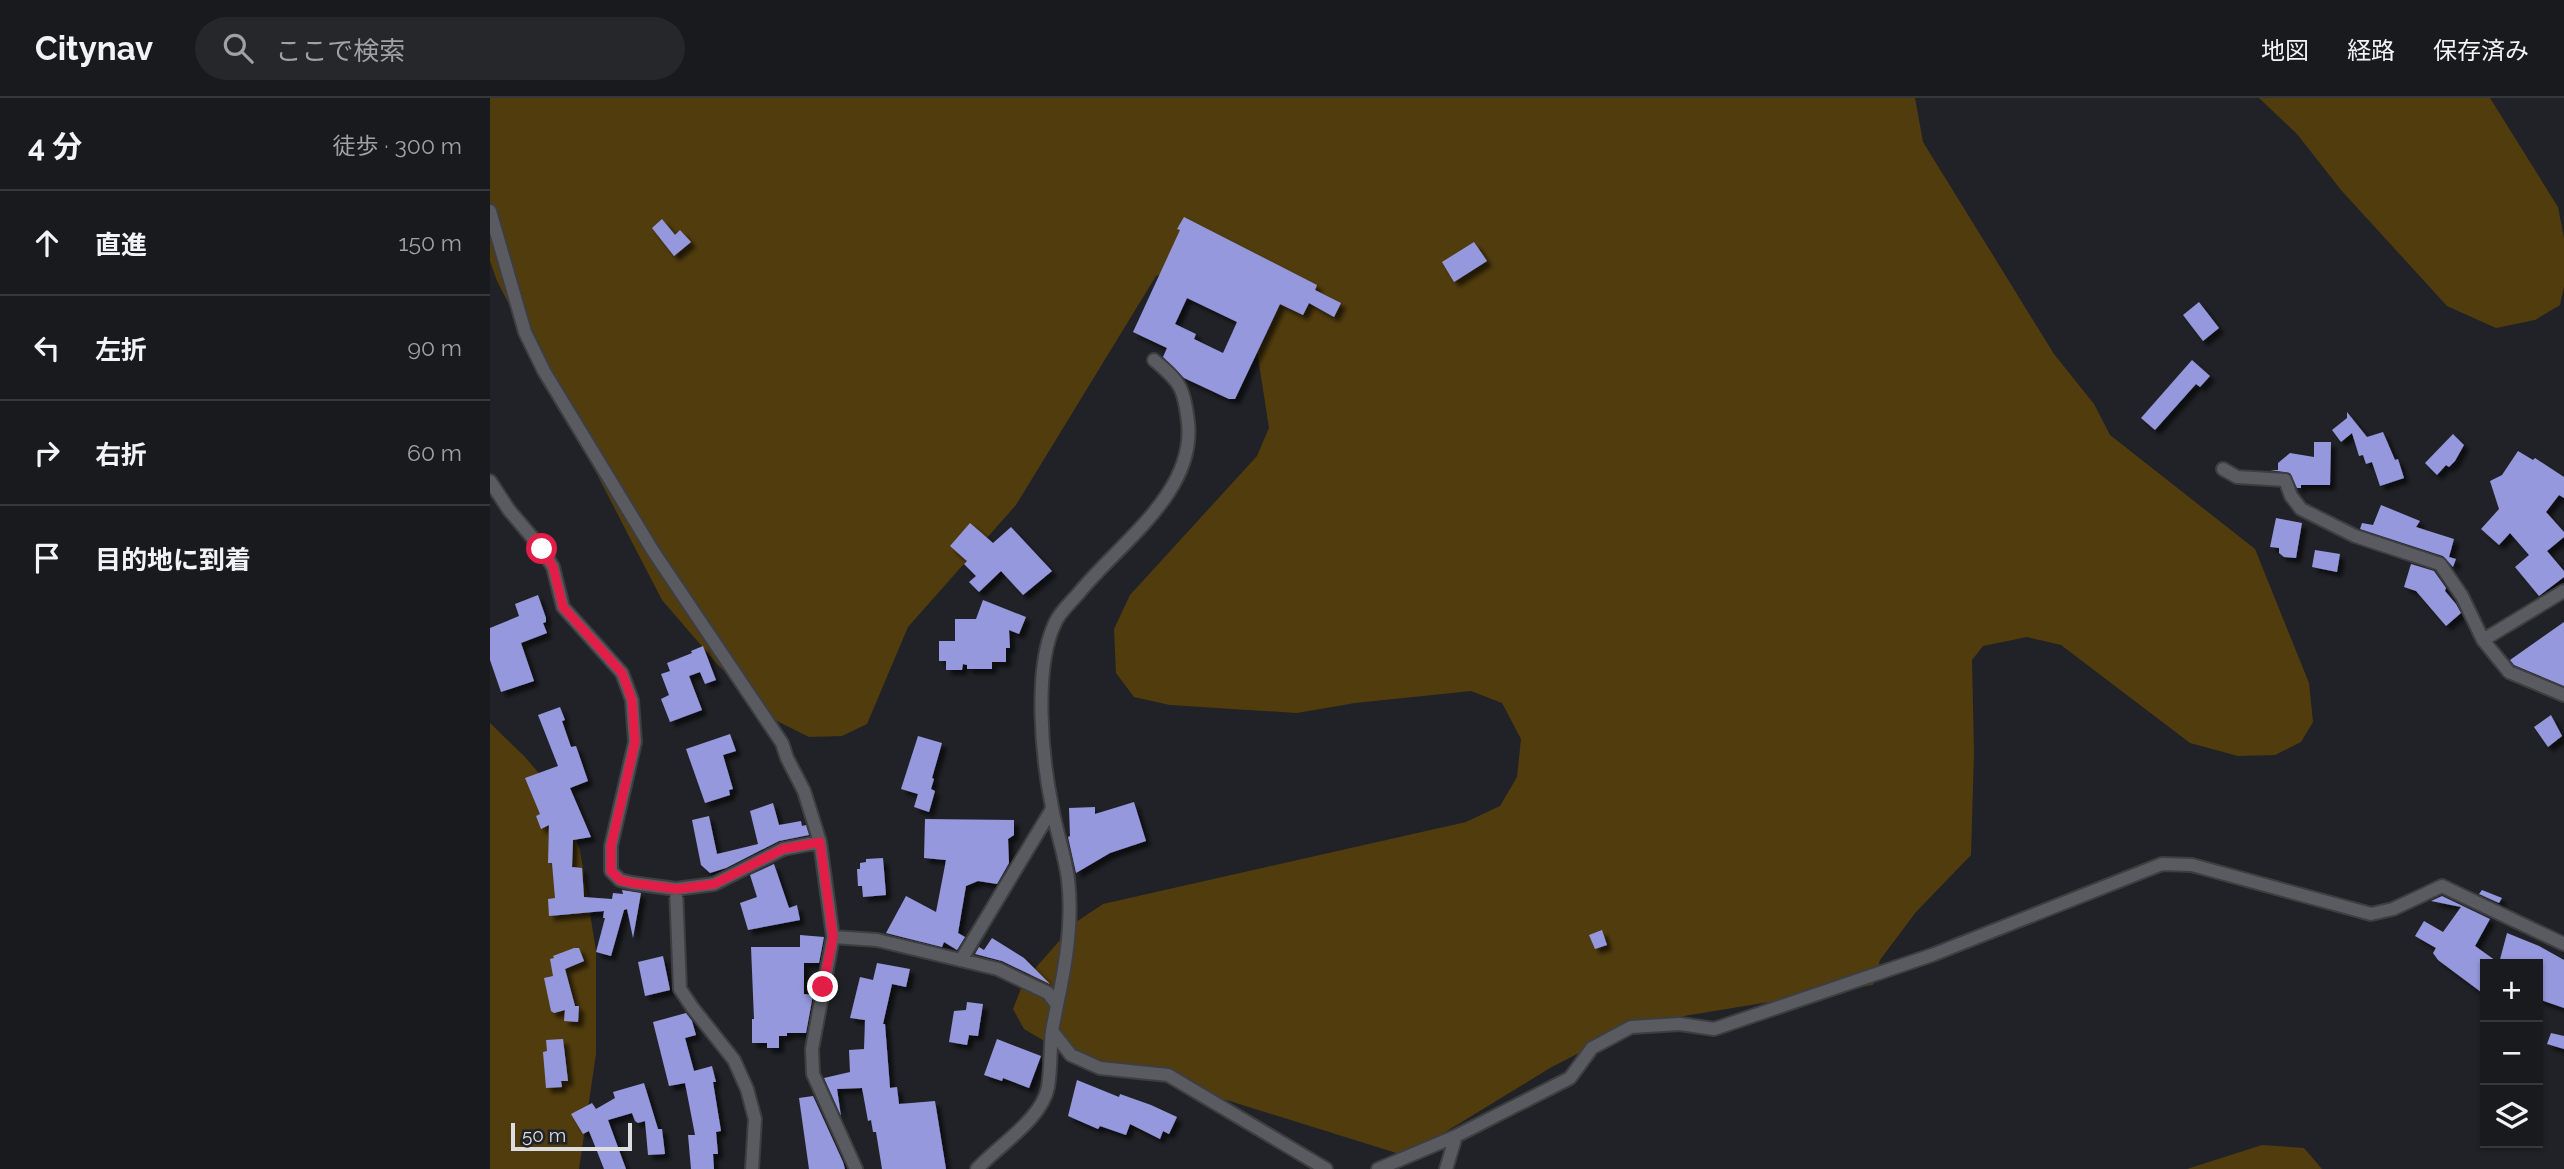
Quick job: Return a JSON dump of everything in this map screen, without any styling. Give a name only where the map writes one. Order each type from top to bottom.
[{"type":"street","points":[[490,211],[525,332],[544,371],[653,551],[782,743],[804,791],[820,842],[833,937],[812,1049],[813,1074],[856,1169]]},
{"type":"street","points":[[976,1169],[1035,1115],[1048,1089],[1052,1031],[1068,954],[1068,880],[1052,809],[1043,750],[1045,657],[1055,622],[1097,571],[1168,495],[1184,466],[1190,438],[1185,396],[1176,378],[1154,360]]},
{"type":"street","points":[[2223,468],[2237,477],[2285,480],[2291,496],[2301,509],[2355,536],[2440,564],[2462,596],[2483,640],[2510,673],[2564,695]]},
{"type":"street","points":[[490,481],[553,567],[563,607],[622,673],[632,700],[635,742],[611,846],[611,871],[620,880],[677,889],[714,884],[783,849],[820,842]]},
{"type":"street","points":[[2483,640],[2564,592]]},
{"type":"street","points":[[961,960],[1052,809]]},
{"type":"street","points":[[1378,1169],[1456,1136],[1570,1078],[1592,1048],[1631,1027],[1681,1024],[1714,1028],[1932,956],[2162,864],[2192,865],[2371,914],[2393,909],[2441,887],[2564,944]]},
{"type":"street","points":[[677,889],[681,989],[733,1060],[747,1089],[755,1119],[752,1169]]},
{"type":"street","points":[[833,937],[877,940],[998,969],[1048,993],[1057,1005]]},
{"type":"street","points":[[1052,1031],[1071,1055],[1100,1069],[1168,1076],[1326,1169]]},
{"type":"street","points":[[1446,1169],[1456,1136]]},
{"type":"shaded area","points":[[490,98],[1915,98],[1923,142],[2054,354],[2094,404],[2110,435],[2255,549],[2309,683],[2313,722],[2301,742],[2275,755],[2238,756],[2190,743],[2061,645],[2027,637],[1983,646],[1972,660],[1974,752],[1971,855],[1916,912],[1880,960],[1873,985],[1635,1024],[1550,1068],[1406,1156],[1053,1046],[1024,1029],[1013,1009],[1024,981],[1076,922],[1103,904],[1466,822],[1500,806],[1517,777],[1521,739],[1502,703],[1471,691],[1355,703],[1297,713],[1170,705],[1134,697],[1116,673],[1114,629],[1130,595],[1257,456],[1269,428],[1255,338],[1184,264],[1156,276],[1016,505],[908,627],[867,724],[842,736],[809,737],[775,720],[718,665],[662,600],[497,281],[490,261]]},
{"type":"shaded area","points":[[2259,98],[2490,98],[2558,207],[2564,238],[2564,287],[2560,305],[2535,320],[2496,328],[2447,306],[2341,190],[2297,134]]},
{"type":"shaded area","points":[[490,723],[525,757],[559,797],[580,850],[596,951],[596,1054],[579,1169],[490,1169]]},
{"type":"shaded area","points":[[2262,1145],[2304,1148],[2322,1169],[2187,1169]]},
{"type":"building","points":[[1184,217],[1317,285],[1315,290],[1341,303],[1334,317],[1309,303],[1303,315],[1280,304],[1235,399],[1229,399],[1184,378],[1163,357],[1167,348],[1133,332],[1180,230],[1177,229]],"holes":[[[1187,298],[1237,322],[1223,353],[1194,339],[1196,334],[1175,324]]]},
{"type":"building","points":[[662,219],[675,235],[680,230],[691,242],[674,256],[652,228]]},
{"type":"building","points":[[1474,242],[1487,261],[1454,282],[1442,262]]},
{"type":"building","points":[[2199,302],[2219,328],[2203,341],[2183,315]]},
{"type":"building","points":[[2192,360],[2210,376],[2200,387],[2196,384],[2155,430],[2141,418]]},
{"type":"building","points":[[2347,412],[2367,437],[2383,432],[2395,460],[2398,459],[2404,478],[2380,486],[2372,462],[2366,464],[2363,455],[2359,456],[2352,433],[2341,442],[2332,430],[2347,418]]},
{"type":"building","points":[[2453,434],[2464,445],[2455,461],[2449,467],[2446,465],[2437,475],[2425,463]]},
{"type":"building","points":[[2314,442],[2331,442],[2330,485],[2301,485],[2301,488],[2297,488],[2290,473],[2270,470],[2278,470],[2278,463],[2290,453],[2314,457]]},
{"type":"building","points":[[2518,451],[2533,460],[2535,458],[2564,477],[2564,498],[2559,495],[2546,512],[2564,532],[2564,537],[2547,551],[2564,571],[2564,577],[2539,596],[2515,567],[2529,555],[2510,533],[2499,545],[2481,529],[2499,509],[2490,481],[2502,475]]},
{"type":"building","points":[[2381,505],[2420,521],[2416,527],[2454,539],[2449,557],[2456,559],[2453,567],[2443,556],[2360,529],[2362,523],[2373,525]]},
{"type":"building","points":[[2276,518],[2302,523],[2296,558],[2284,557],[2279,553],[2279,548],[2270,547]]},
{"type":"building","points":[[970,523],[993,543],[1011,527],[1052,571],[1023,595],[1001,571],[979,592],[969,582],[976,576],[964,564],[967,561],[950,546]]},
{"type":"building","points":[[2315,550],[2340,554],[2337,572],[2312,567]]},
{"type":"building","points":[[2411,564],[2434,571],[2456,604],[2461,613],[2446,626],[2416,591],[2404,587]]},
{"type":"building","points":[[538,595],[546,618],[543,623],[547,633],[521,643],[534,681],[501,692],[490,660],[490,628],[519,616],[515,604]]},
{"type":"building","points":[[983,600],[1026,617],[1019,634],[1009,630],[1010,648],[1006,648],[1006,662],[992,662],[992,669],[967,669],[967,665],[963,664],[962,670],[946,670],[946,661],[939,661],[939,641],[955,641],[955,619],[976,619]]},
{"type":"building","points":[[2564,622],[2564,686],[2514,665],[2510,660]]},
{"type":"building","points":[[703,646],[716,680],[705,684],[700,672],[689,676],[702,710],[670,722],[661,699],[669,695],[661,674],[670,671],[667,663]]},
{"type":"building","points":[[560,707],[571,747],[576,746],[588,781],[570,788],[591,837],[573,840],[572,867],[582,868],[584,897],[612,899],[613,893],[623,894],[622,890],[641,893],[633,938],[627,909],[624,910],[611,956],[596,952],[605,918],[604,911],[549,916],[548,899],[555,898],[552,863],[548,863],[549,825],[541,829],[536,816],[540,814],[525,778],[558,766],[538,715]]},
{"type":"building","points":[[2551,715],[2562,736],[2548,747],[2534,727]]},
{"type":"building","points":[[730,734],[736,751],[723,755],[733,789],[729,790],[730,795],[705,803],[686,749]]},
{"type":"building","points":[[918,736],[942,743],[932,778],[931,789],[935,791],[929,812],[914,807],[918,794],[901,789]]},
{"type":"building","points":[[1134,802],[1146,841],[1110,853],[1076,873],[1068,837],[1069,808],[1095,807],[1095,814]]},
{"type":"building","points":[[773,803],[779,825],[801,821],[802,826],[806,825],[809,835],[779,841],[726,868],[710,873],[701,865],[692,820],[709,816],[717,854],[758,844],[750,811]]},
{"type":"building","points":[[925,819],[1014,820],[1014,835],[1008,839],[1009,863],[997,884],[978,881],[966,886],[958,933],[965,937],[957,950],[944,942],[942,947],[886,933],[906,896],[936,912],[946,860],[924,858]]},
{"type":"building","points":[[883,858],[886,895],[863,897],[862,886],[858,886],[857,869],[860,869],[860,863],[866,862],[866,859]]},
{"type":"building","points":[[774,864],[789,908],[797,905],[800,920],[748,930],[740,903],[757,897],[750,875]]},
{"type":"building","points":[[2482,890],[2502,898],[2499,903],[2479,894]]},
{"type":"building","points":[[2442,896],[2490,919],[2475,946],[2493,959],[2480,959],[2480,991],[2438,960],[2433,953],[2436,948],[2415,936],[2424,921],[2443,932],[2461,907],[2431,901]]},
{"type":"building","points":[[1602,930],[1607,945],[1595,949],[1589,935]]},
{"type":"building","points":[[2507,933],[2564,960],[2564,1008],[2543,1001],[2543,959],[2500,959]]},
{"type":"building","points":[[800,935],[824,937],[819,963],[804,963],[804,994],[813,995],[806,1033],[779,1036],[779,1048],[767,1048],[767,1043],[752,1043],[754,1019],[751,947],[800,947]]},
{"type":"building","points":[[992,938],[1024,958],[1050,984],[1002,961],[975,954],[979,947],[984,950]]},
{"type":"building","points":[[579,948],[584,961],[565,969],[575,1006],[579,1006],[578,1022],[564,1021],[565,1010],[554,1013],[551,1011],[544,978],[553,976],[550,959],[554,958],[553,956]]},
{"type":"building","points":[[663,956],[670,990],[645,996],[638,962]]},
{"type":"building","points":[[877,963],[910,969],[906,987],[892,984],[883,1024],[890,1088],[897,1087],[899,1104],[935,1101],[946,1169],[882,1169],[876,1132],[873,1132],[871,1120],[868,1121],[862,1088],[837,1089],[841,1116],[824,1078],[850,1072],[849,1050],[864,1049],[865,1020],[850,1018],[860,977],[873,980]]},
{"type":"building","points":[[967,1002],[983,1004],[978,1036],[969,1035],[967,1045],[949,1042],[954,1011],[966,1010]]},
{"type":"building","points":[[686,1013],[692,1021],[696,1035],[685,1038],[694,1071],[712,1066],[716,1082],[713,1082],[721,1131],[716,1132],[718,1154],[713,1154],[714,1169],[691,1169],[688,1135],[695,1135],[685,1083],[669,1086],[653,1022]]},
{"type":"building","points":[[2551,1033],[2564,1036],[2564,1049],[2547,1044]]},
{"type":"building","points":[[563,1039],[568,1081],[561,1081],[562,1087],[546,1088],[543,1052],[547,1051],[546,1040]]},
{"type":"building","points":[[997,1039],[1041,1056],[1029,1088],[1003,1078],[1002,1081],[984,1075]]},
{"type":"building","points":[[1077,1080],[1119,1097],[1120,1094],[1151,1105],[1177,1117],[1169,1134],[1163,1131],[1160,1139],[1130,1124],[1126,1135],[1100,1126],[1098,1129],[1068,1116]]},
{"type":"building","points":[[644,1083],[658,1129],[662,1129],[665,1154],[648,1155],[645,1121],[638,1123],[632,1113],[608,1120],[626,1169],[604,1169],[589,1131],[583,1134],[571,1114],[592,1103],[596,1109],[615,1098],[613,1092]]},
{"type":"building","points":[[813,1096],[845,1169],[809,1169],[799,1098]]},
{"type":"route","points":[[542,549],[553,567],[563,607],[622,673],[632,700],[635,742],[611,846],[611,871],[620,880],[677,889],[714,884],[783,849],[820,842],[833,937],[823,987]]}]
